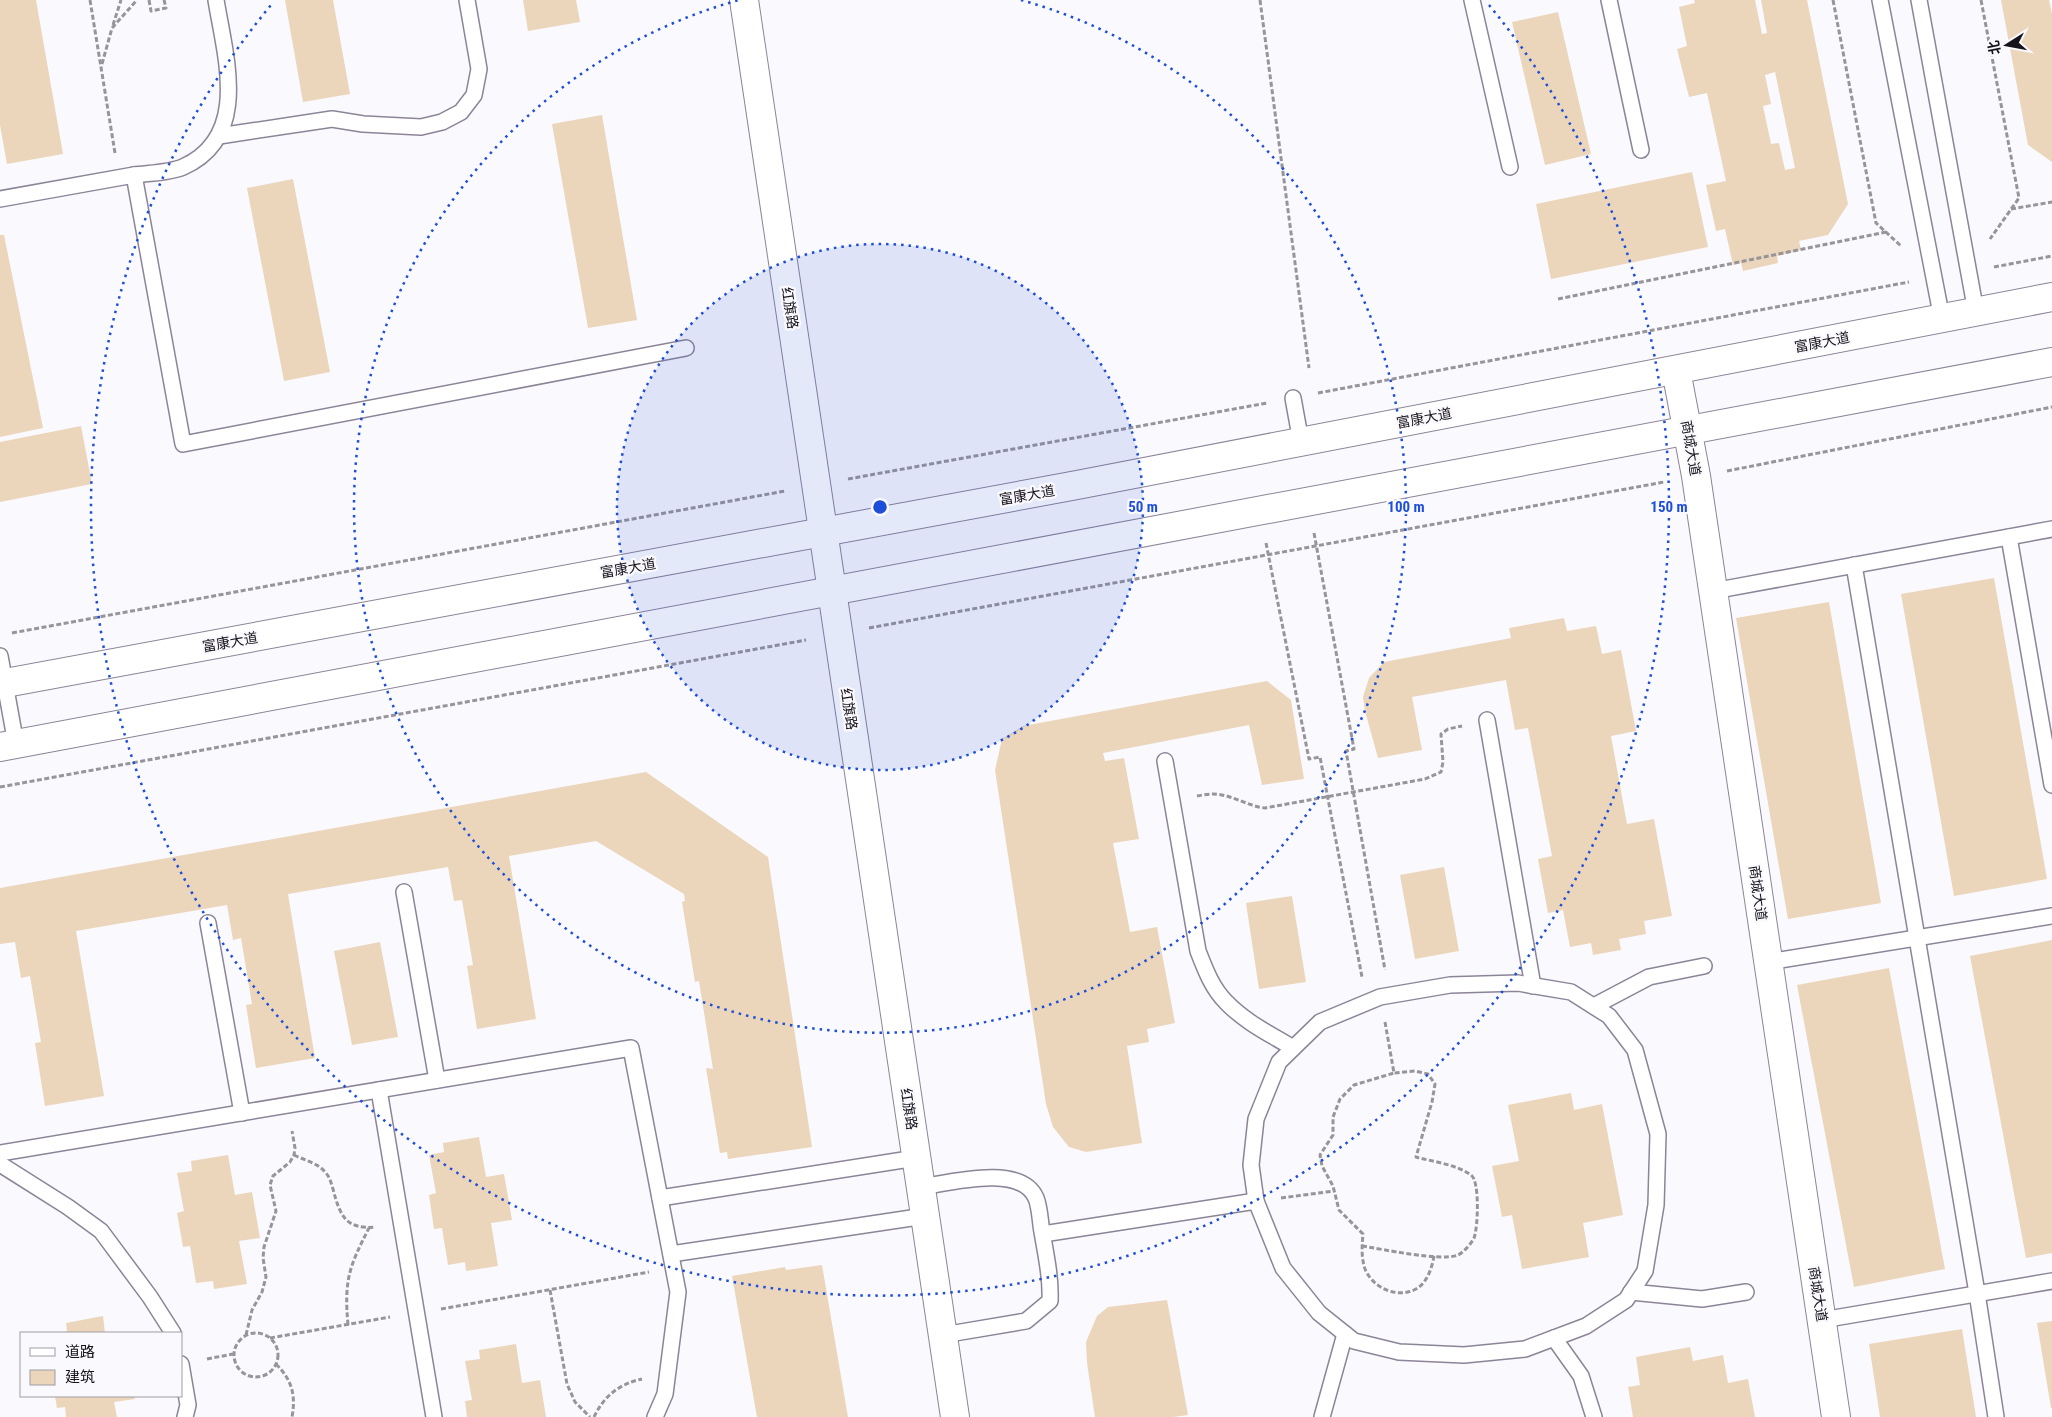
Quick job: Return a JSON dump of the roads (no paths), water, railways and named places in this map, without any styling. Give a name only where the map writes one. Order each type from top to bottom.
[{"type":"street","name":"红旗路","points":[[744,0],[955,1417]]},
{"type":"street","name":"富康大道","points":[[2,684],[824,532],[2052,298]]},
{"type":"street","points":[[8,745],[2052,362]]},
{"type":"street","name":"商城大道","points":[[1676,370],[1696,476],[1836,1417]]},
{"type":"lane","points":[[0,200],[182,167],[205,153],[219,136],[228,109],[228,71],[216,0]]},
{"type":"lane","points":[[219,136],[332,119],[363,124],[421,127],[442,122],[461,112],[474,95],[479,70],[467,0]]},
{"type":"lane","points":[[1472,0],[1510,167]]},
{"type":"lane","points":[[1609,0],[1640,150]]},
{"type":"lane","points":[[1880,0],[1942,319]]},
{"type":"lane","points":[[1919,0],[1976,312]]},
{"type":"lane","points":[[126,177],[183,444],[686,348]]},
{"type":"lane","points":[[1293,398],[1301,442]]},
{"type":"lane","points":[[1713,591],[2052,529]]},
{"type":"lane","points":[[2009,536],[2052,785]]},
{"type":"lane","points":[[1854,565],[1978,1293],[1996,1417]]},
{"type":"lane","points":[[0,656],[8,745]]},
{"type":"lane","points":[[1487,720],[1533,986]]},
{"type":"lane","points":[[1165,761],[1198,951],[1206,974],[1225,1002],[1252,1023],[1294,1048]]},
{"type":"lane","points":[[404,892],[437,1080]]},
{"type":"lane","points":[[1768,962],[2052,916]]},
{"type":"lane","points":[[208,923],[242,1113]]},
{"type":"lane","points":[[1594,1006],[1649,977],[1704,966]]},
{"type":"lane","points":[[1518,983],[1533,986],[1571,992],[1594,1006],[1609,1016],[1635,1050],[1658,1134],[1656,1205],[1645,1271],[1626,1300],[1586,1326],[1525,1349],[1464,1356],[1399,1352],[1354,1341],[1319,1313],[1283,1268],[1256,1201],[1252,1166],[1256,1120],[1279,1062],[1320,1022],[1379,998],[1450,985],[1518,983]]},
{"type":"lane","points":[[0,1153],[631,1048],[678,1292],[665,1394],[654,1417]]},
{"type":"lane","points":[[379,1090],[434,1417]]},
{"type":"lane","points":[[660,1198],[916,1158]]},
{"type":"lane","points":[[0,1164],[102,1231],[150,1297],[172,1332]]},
{"type":"lane","points":[[920,1187],[983,1178],[1011,1178],[1025,1185],[1035,1197],[1051,1283],[1050,1301],[1026,1321],[943,1336]]},
{"type":"lane","points":[[1042,1234],[1256,1201]]},
{"type":"lane","points":[[672,1260],[925,1216]]},
{"type":"lane","points":[[1822,1320],[2052,1281]]},
{"type":"lane","points":[[1631,1292],[1702,1299],[1746,1292]]},
{"type":"lane","points":[[1322,1417],[1345,1334]]},
{"type":"lane","points":[[1554,1338],[1581,1376],[1594,1417]]},
{"type":"lane","points":[[182,1370],[188,1406],[186,1417]]}]
